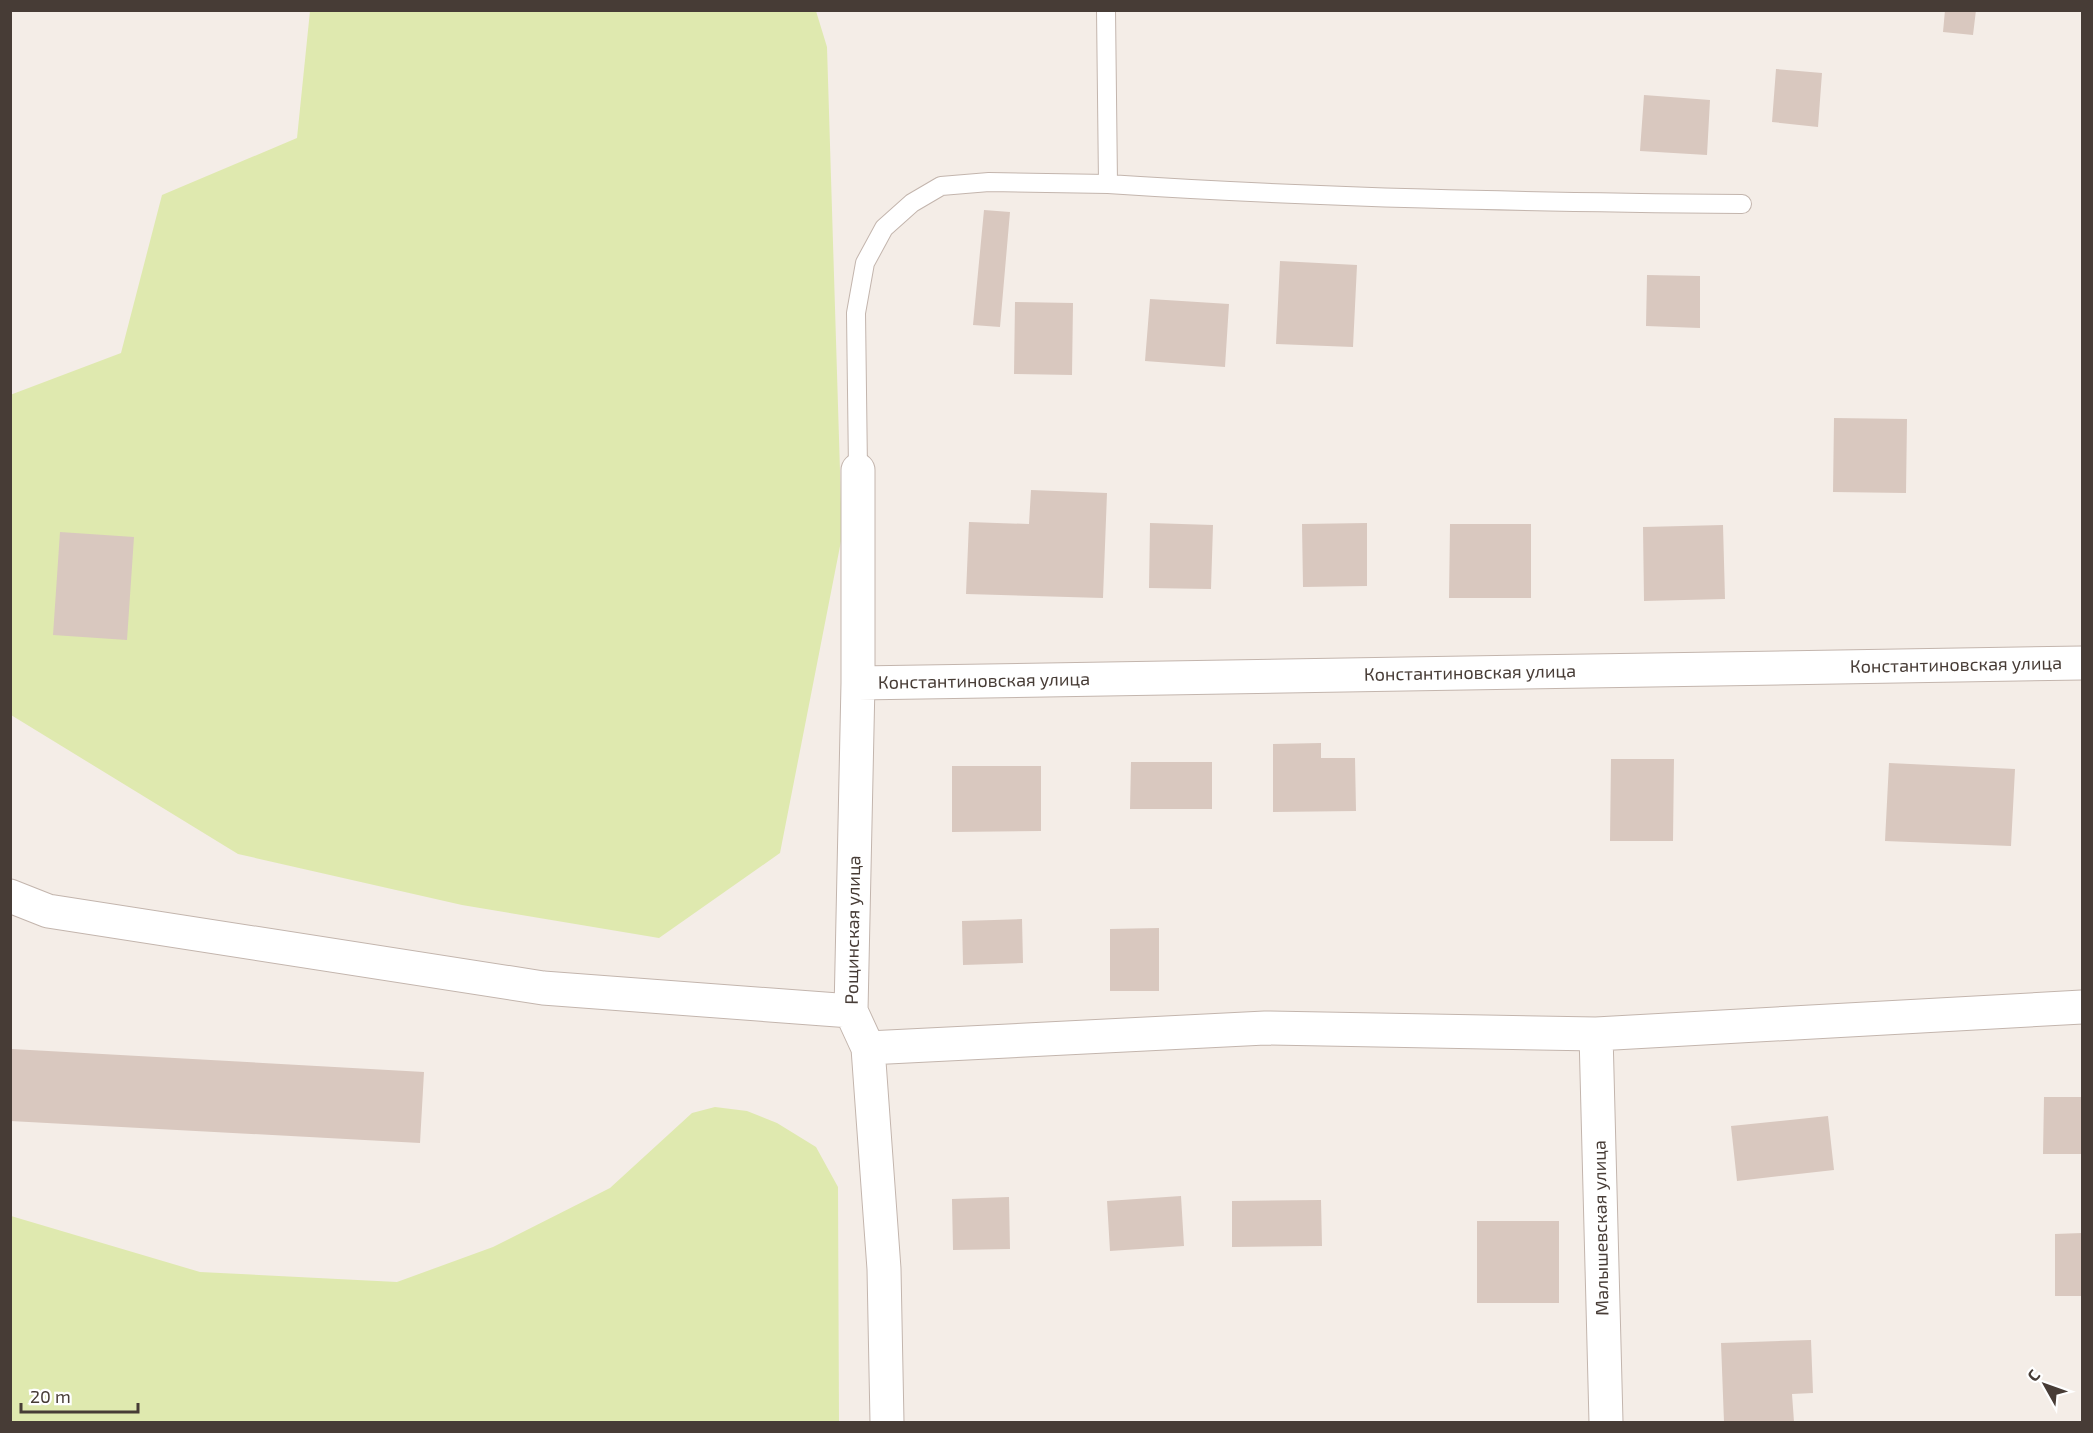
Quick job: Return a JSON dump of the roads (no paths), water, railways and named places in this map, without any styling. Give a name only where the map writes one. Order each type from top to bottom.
[{"type":"street","name":"Рощинская улица","points":[[858,470],[858,683],[851,1011],[868,1048],[884,1269],[887,1422]]},
{"type":"street","name":"Константиновская улица","points":[[858,683],[2082,663]]},
{"type":"street","points":[[10,896],[48,911],[543,988],[851,1011]]},
{"type":"street","points":[[868,1048],[1265,1028],[1596,1034],[2082,1007]]},
{"type":"street","name":"Малышевская улица","points":[[1596,1034],[1606,1422]]},
{"type":"lane","points":[[1106,10],[1108,184]]},
{"type":"lane","points":[[858,470],[856,312],[866,263],[884,228],[912,203],[941,186],[989,182],[1108,184],[1229,192],[1524,201],[1742,204]]}]
